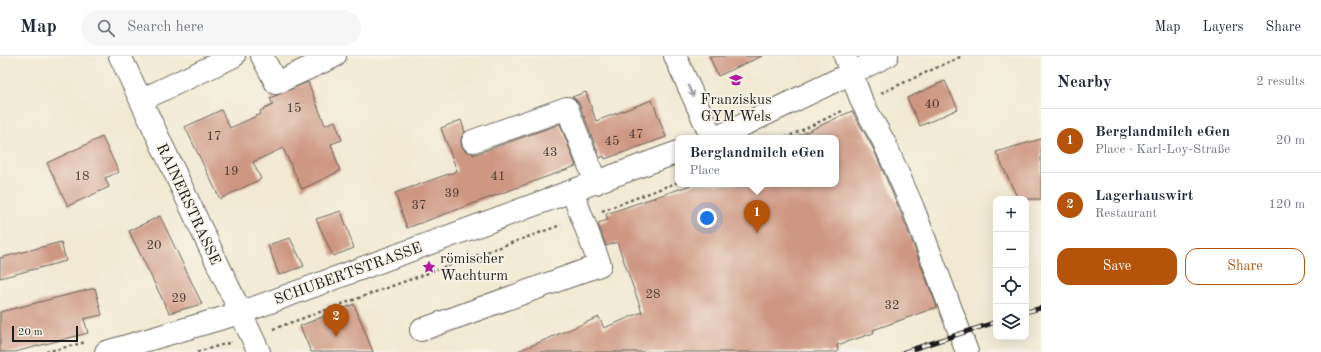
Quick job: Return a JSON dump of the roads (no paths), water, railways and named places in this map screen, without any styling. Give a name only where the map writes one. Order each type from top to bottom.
[{"type":"street","name":"RAINERSTRASSE","points":[[120,56],[255,344]]},
{"type":"street","points":[[141,100],[234,56]]},
{"type":"street","points":[[262,56],[276,83],[334,56]]},
{"type":"street","points":[[675,56],[711,135]]},
{"type":"street","points":[[721,135],[848,65],[887,56]]},
{"type":"street","points":[[848,65],[862,102],[884,142],[914,208],[967,352]]},
{"type":"street","points":[[473,140],[567,108],[596,182]]},
{"type":"street","name":"SCHUBERTSTRASSE","points":[[106,352],[240,313],[675,153]]},
{"type":"street","points":[[421,330],[600,265],[572,191]]},
{"type":"railway","points":[[1029,311],[1041,308]]},
{"type":"railway","points":[[904,352],[993,323]]},
{"type":"place","name":"Franziskus GYM Wels","points":[[736,80]]},
{"type":"place","name":"Berglandmilch eGen","points":[[757,233]]},
{"type":"place","name":"römischer Wachturm","points":[[429,267]]},
{"type":"place","name":"Lagerhauswirt","points":[[336,337]]}]
